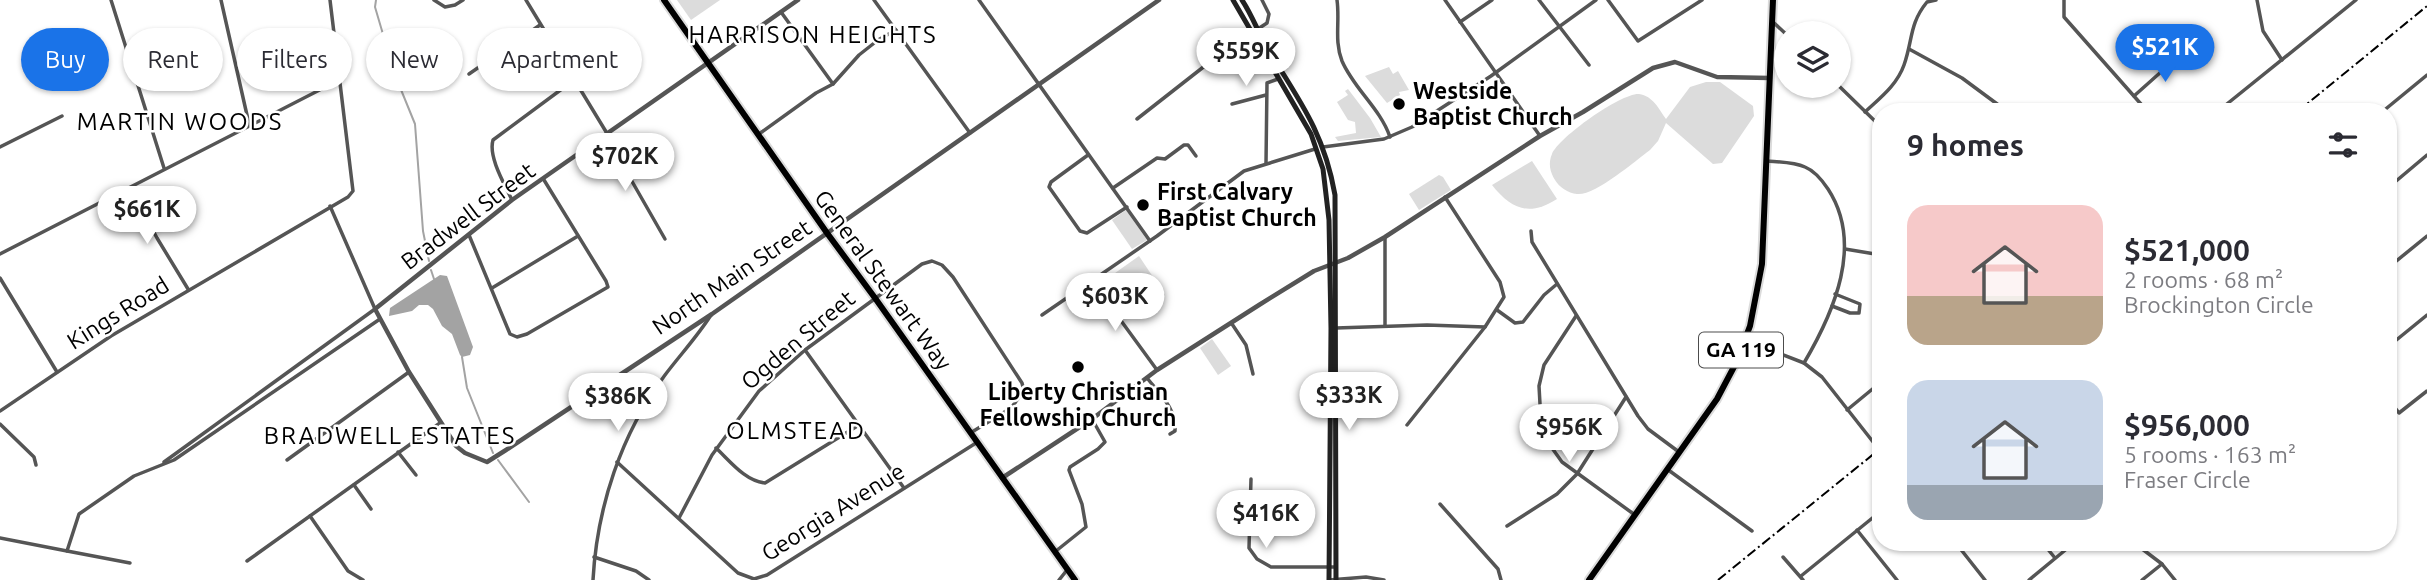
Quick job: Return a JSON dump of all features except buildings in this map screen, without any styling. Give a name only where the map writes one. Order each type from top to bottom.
[{"type":"main road","name":"General Stewart Way","points":[[664,0],[1075,580]]},
{"type":"main road","points":[[1233,0],[1314,123],[1335,195],[1337,262],[1329,580]]},
{"type":"main road","points":[[1242,0],[1278,79],[1320,148],[1327,195],[1334,328],[1336,580]]},
{"type":"main road","name":"GA 119","points":[[1589,580],[1717,399],[1745,340],[1756,304],[1761,274],[1773,0]]},
{"type":"street","points":[[111,0],[164,169]]},
{"type":"street","points":[[221,0],[250,125]]},
{"type":"street","points":[[330,0],[333,28]]},
{"type":"street","points":[[434,0],[445,7],[463,0]]},
{"type":"street","points":[[526,0],[542,28]]},
{"type":"street","name":"Bradwell Street","points":[[162,464],[374,309],[513,200],[798,0]]},
{"type":"street","points":[[874,0],[970,133]]},
{"type":"street","points":[[979,0],[1150,240]]},
{"type":"street","name":"North Main Street","points":[[440,423],[456,446],[465,453],[487,462],[494,458],[712,314],[1159,0]]},
{"type":"street","points":[[1137,119],[1269,21],[1268,10],[1262,0]]},
{"type":"street","points":[[1337,0],[1337,42],[1341,59],[1353,80],[1382,118],[1391,137]]},
{"type":"street","points":[[1445,0],[1540,136]]},
{"type":"street","points":[[1460,22],[1492,0]]},
{"type":"street","points":[[1539,0],[1589,65]]},
{"type":"street","points":[[1042,315],[1244,171],[1332,145],[1391,137],[1430,117],[1596,0]]},
{"type":"street","points":[[1608,0],[1638,41],[1702,0]]},
{"type":"street","points":[[1874,103],[1899,77],[1909,49],[1913,22],[1918,13],[1927,2],[1936,0]]},
{"type":"street","points":[[2064,0],[2064,17],[2140,103]]},
{"type":"street","points":[[2257,0],[2263,31],[2282,60]]},
{"type":"street","points":[[2228,103],[2356,0]]},
{"type":"street","points":[[781,12],[833,84]]},
{"type":"street","points":[[468,74],[540,25]]},
{"type":"street","points":[[759,134],[833,84],[859,55],[896,30]]},
{"type":"street","points":[[1909,49],[1962,78],[1996,103]]},
{"type":"street","points":[[2134,96],[2180,54]]},
{"type":"street","points":[[1002,478],[1092,419],[1157,370],[1300,279],[1385,237],[1540,136],[1583,113],[1653,68],[1663,64],[1683,64],[1721,78],[1770,78]]},
{"type":"street","points":[[2393,103],[2427,75]]},
{"type":"street","points":[[1266,163],[1267,83],[1278,79]]},
{"type":"street","points":[[0,254],[317,91]]},
{"type":"street","name":"Kings Road","points":[[0,411],[111,336],[348,197],[353,191],[340,91]]},
{"type":"street","points":[[513,200],[495,159],[491,145],[493,140],[559,91]]},
{"type":"street","points":[[581,91],[665,239]]},
{"type":"street","points":[[1232,104],[1266,96]]},
{"type":"street","points":[[1851,98],[1872,119]]},
{"type":"street","points":[[1865,112],[1872,105]]},
{"type":"street","points":[[0,147],[62,116]]},
{"type":"street","points":[[1113,188],[1157,158],[1164,159],[1184,145],[1188,145],[1196,156]]},
{"type":"street","points":[[1088,155],[1053,180],[1049,187],[1080,231],[1087,233],[1127,207]]},
{"type":"street","points":[[2397,180],[2427,155]]},
{"type":"street","points":[[1767,161],[1801,165],[1820,178],[1840,211],[1845,249],[1841,276],[1822,331],[1804,363]]},
{"type":"street","points":[[469,235],[510,334],[517,337],[527,334],[608,287],[544,180]]},
{"type":"street","points":[[130,188],[189,290]]},
{"type":"street","points":[[1408,425],[1485,327],[1504,297],[1502,286],[1445,197]]},
{"type":"street","points":[[247,561],[440,423],[374,309],[330,206]]},
{"type":"street","points":[[1531,230],[1532,242],[1626,397],[1648,429],[1679,452]]},
{"type":"street","points":[[492,289],[578,236]]},
{"type":"street","points":[[2397,260],[2427,236]]},
{"type":"street","points":[[1385,237],[1385,326]]},
{"type":"street","points":[[1845,249],[1872,254]]},
{"type":"street","name":"Ogden Street","points":[[679,518],[716,448],[759,391],[805,350],[922,264],[932,261],[942,265],[953,277],[1022,383],[1024,391],[1011,408],[970,433]]},
{"type":"street","points":[[0,278],[58,373]]},
{"type":"street","points":[[1093,281],[1157,370]]},
{"type":"street","points":[[1497,310],[1515,323],[1523,322],[1557,284]]},
{"type":"street","points":[[1832,306],[1850,313],[1859,313],[1860,304],[1835,294]]},
{"type":"street","points":[[593,580],[594,557],[603,508],[617,462],[639,417],[664,376],[700,333],[712,314]]},
{"type":"street","points":[[2397,339],[2427,315]]},
{"type":"street","points":[[1576,316],[1544,365],[1539,386],[1541,422],[1547,441],[1562,462],[1635,515]]},
{"type":"street","name":"Bradwell Street","points":[[67,551],[79,514],[134,476],[174,460],[380,318]]},
{"type":"street","points":[[1231,324],[1246,345],[1253,374]]},
{"type":"street","points":[[1334,328],[1485,327]]},
{"type":"street","points":[[1745,340],[1804,363],[1822,377],[1872,441]]},
{"type":"street","points":[[805,350],[904,488]]},
{"type":"street","points":[[287,460],[409,372]]},
{"type":"street","points":[[1147,378],[1171,410],[1176,422],[1175,430],[1170,434]]},
{"type":"street","points":[[1847,410],[1872,389]]},
{"type":"street","points":[[2397,410],[2399,413],[2427,391]]},
{"type":"street","points":[[1507,526],[1557,494],[1577,474],[1626,397]]},
{"type":"street","points":[[1054,553],[1086,527],[1082,504],[1069,470],[1105,442],[1092,419]]},
{"type":"street","points":[[0,424],[34,457],[36,465]]},
{"type":"street","points":[[716,448],[747,477],[765,483],[859,425]]},
{"type":"street","name":"Georgia Avenue","points":[[617,462],[738,573],[754,579],[767,575],[976,443]]},
{"type":"street","points":[[398,452],[416,475]]},
{"type":"street","points":[[1667,469],[1752,531]]},
{"type":"street","points":[[1251,480],[1249,548],[1257,559],[1271,567],[1336,567]]},
{"type":"street","points":[[354,485],[371,509]]},
{"type":"street","points":[[1440,504],[1498,569],[1501,580]]},
{"type":"street","points":[[310,516],[353,574],[363,580]]},
{"type":"street","points":[[1783,557],[1802,578],[1872,518]]},
{"type":"street","points":[[1857,530],[1872,549]]},
{"type":"street","points":[[0,538],[130,563]]},
{"type":"street","points":[[1874,551],[1897,580]]},
{"type":"street","points":[[1962,551],[1985,580]]},
{"type":"street","points":[[2049,551],[2055,558]]},
{"type":"street","points":[[2029,580],[2064,551]]},
{"type":"street","points":[[2145,551],[2162,564],[2175,580]]},
{"type":"street","points":[[594,557],[636,571],[649,580]]},
{"type":"street","points":[[2142,580],[2162,564]]},
{"type":"street","points":[[1059,580],[1068,570]]},
{"type":"street","points":[[348,580],[353,574]]},
{"type":"street","points":[[1329,580],[1366,577],[1384,580]]},
{"type":"shaded area","points":[[677,0],[720,0],[691,20]]},
{"type":"shaded area","points":[[1389,67],[1393,74],[1398,71],[1409,90],[1399,92],[1400,95],[1387,103],[1365,76]]},
{"type":"shaded area","points":[[1706,82],[1720,82],[1753,106],[1754,116],[1722,163],[1713,164],[1666,123],[1658,141],[1650,150],[1594,190],[1577,194],[1564,189],[1555,180],[1550,164],[1557,146],[1605,108],[1639,94],[1652,100],[1666,119],[1690,87]]},
{"type":"shaded area","points":[[1348,89],[1381,137],[1338,141],[1335,137],[1356,133],[1355,122],[1348,120],[1337,102],[1348,95],[1345,91]]},
{"type":"shaded area","points":[[1532,161],[1557,199],[1538,208],[1521,208],[1506,200],[1492,185]]},
{"type":"shaded area","points":[[1439,175],[1451,190],[1419,210],[1409,194]]},
{"type":"shaded area","points":[[1126,210],[1147,240],[1132,249],[1112,220]]},
{"type":"shaded area","points":[[1139,256],[1165,295],[1145,307],[1136,295],[1118,307],[1101,283]]},
{"type":"shaded area","points":[[440,275],[447,276],[473,347],[470,355],[460,355],[452,334],[442,326],[428,305],[419,305],[412,311],[389,316],[390,308]]},
{"type":"shaded area","points":[[1212,339],[1231,366],[1218,375],[1200,348]]},
{"type":"waterway","points":[[376,0],[375,7],[395,75],[415,124],[423,231],[429,261]]},
{"type":"waterway","points":[[431,270],[434,279]]},
{"type":"waterway","points":[[462,357],[467,388],[493,453]]},
{"type":"waterway","points":[[498,460],[529,502]]},
{"type":"railway","points":[[2308,103],[2427,6]]},
{"type":"railway","points":[[1718,580],[1872,455]]},
{"type":"place","name":"Westside Baptist Church","points":[[1399,104]]},
{"type":"place","name":"First Calvary Baptist Church","points":[[1143,205]]},
{"type":"place","name":"Liberty Christian Fellowship Church","points":[[1078,367]]},
{"type":"district","name":"HARRISON HEIGHTS","points":[[813,35]]},
{"type":"district","name":"MARTIN WOODS","points":[[180,122]]},
{"type":"district","name":"OLMSTEAD","points":[[796,431]]},
{"type":"district","name":"BRADWELL ESTATES","points":[[390,436]]}]
